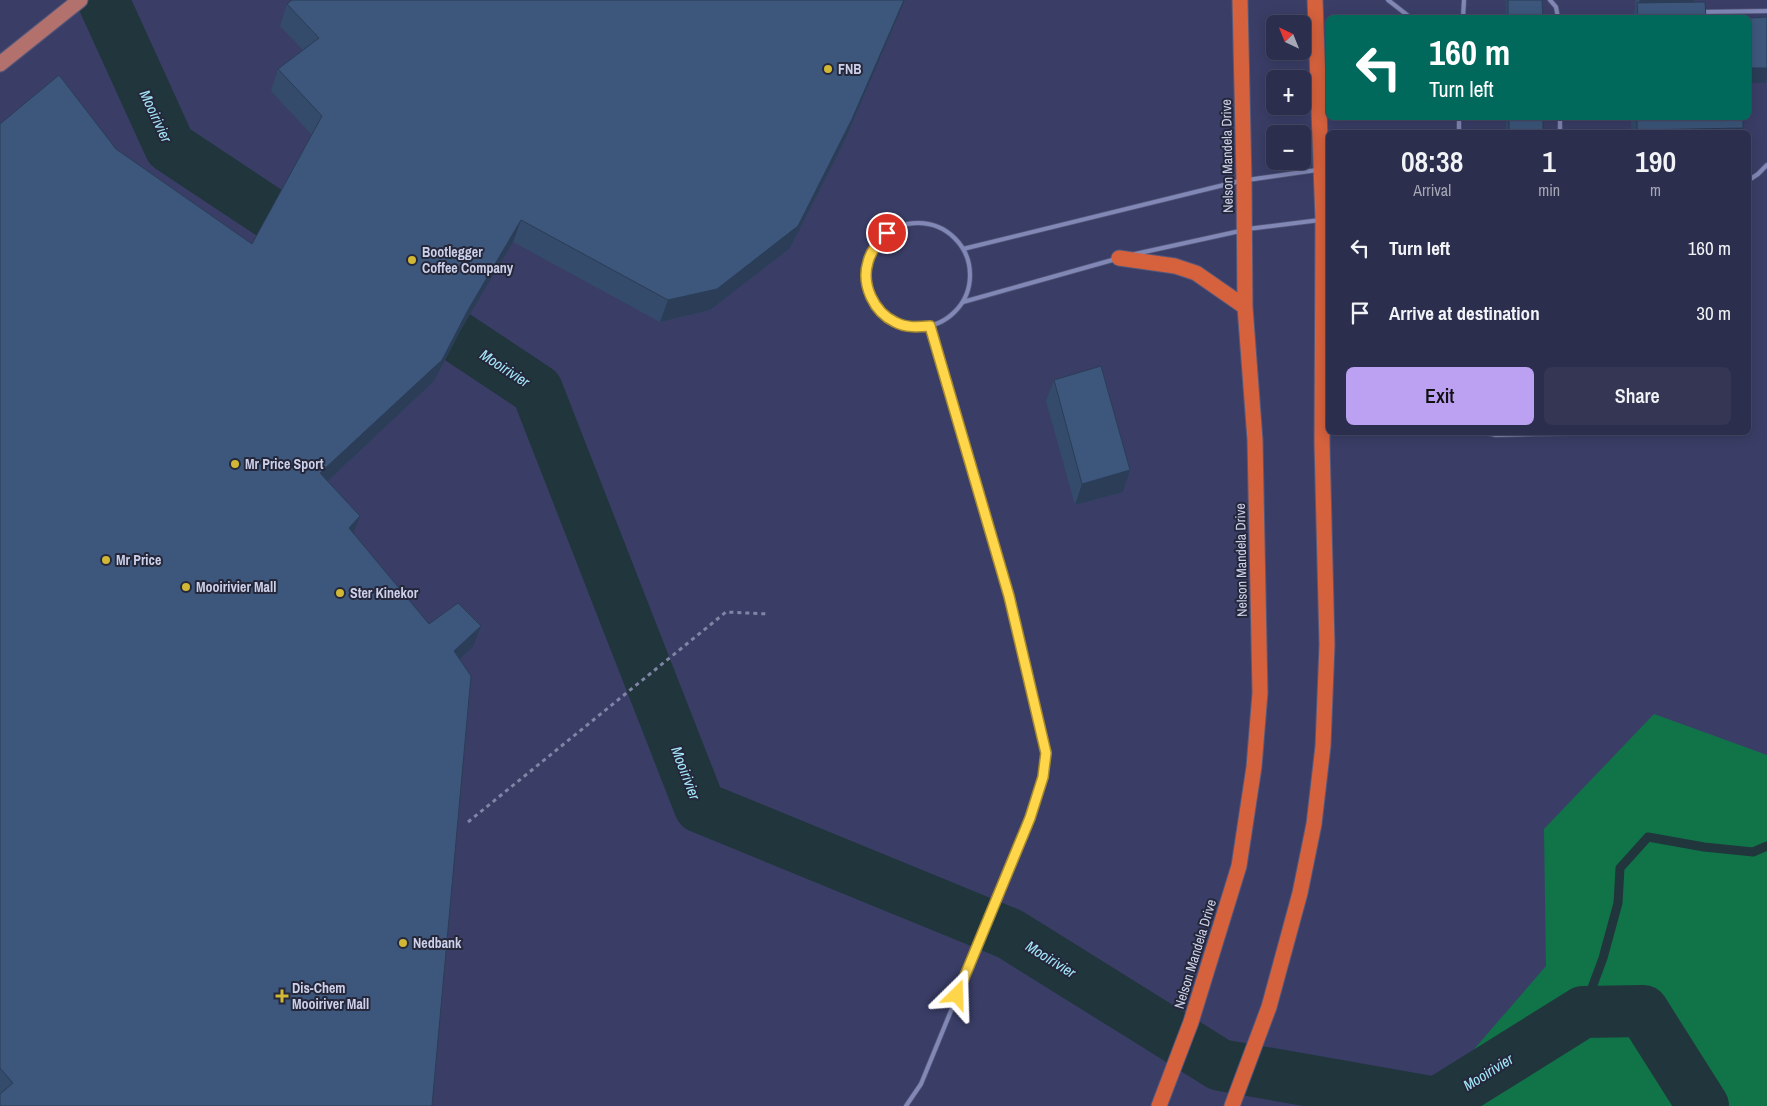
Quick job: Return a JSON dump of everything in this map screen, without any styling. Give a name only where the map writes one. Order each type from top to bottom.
[{"type":"highway","name":"Nelson Mandela Drive","points":[[1159,1106],[1191,1022],[1239,866],[1254,767],[1260,693],[1255,440],[1245,307],[1240,0]]},
{"type":"highway","points":[[1232,1106],[1269,1007],[1300,893],[1314,824],[1323,746],[1327,645],[1322,443],[1326,219],[1315,0]]},
{"type":"highway","points":[[1119,258],[1176,266],[1196,273],[1245,307]]},
{"type":"main road","points":[[0,64],[80,0]]},
{"type":"lane","points":[[1388,0],[1407,15]]},
{"type":"lane","points":[[1463,15],[1464,0]]},
{"type":"lane","points":[[1550,0],[1556,7],[1557,15]]},
{"type":"lane","points":[[1696,12],[1767,11]]},
{"type":"lane","points":[[1751,179],[1767,165]]},
{"type":"lane","points":[[963,249],[1244,180],[1325,170]]},
{"type":"lane","points":[[963,302],[1119,258],[1244,230],[1326,219]]},
{"type":"lane","points":[[921,223],[937,227],[952,235],[963,249],[971,275],[969,289],[963,302],[943,321],[930,326],[913,327],[895,322],[881,312],[871,297],[866,280],[868,262],[875,246],[887,233],[903,226],[921,223]]},
{"type":"lane","points":[[906,1106],[921,1084],[1030,818],[1043,777],[1046,753],[1009,596],[930,326]]},
{"type":"path","points":[[468,822],[726,612],[768,614]]},
{"type":"green space","points":[[1654,714],[1767,755],[1767,1106],[1425,1106],[1546,966],[1544,829]]},
{"type":"building","name":"Mooirivier Mall","points":[[292,0],[904,0],[852,119],[798,226],[717,289],[668,300],[521,220],[468,310],[442,360],[320,473],[360,516],[349,528],[429,624],[458,603],[481,626],[454,651],[471,676],[432,1106],[0,1106],[0,1094],[13,1083],[0,1068],[0,124],[59,75],[116,149],[252,244],[322,116],[278,69],[319,38],[287,4]]},
{"type":"building","points":[[1508,0],[1542,0],[1543,15],[1508,15]]},
{"type":"building","points":[[1705,2],[1706,15],[1638,15],[1637,3]]},
{"type":"building","points":[[1767,17],[1767,68],[1751,68],[1751,18]]},
{"type":"building","points":[[1509,120],[1543,120],[1543,130],[1509,130]]},
{"type":"building","points":[[1637,120],[1743,120],[1743,128],[1637,130]]},
{"type":"building","points":[[1101,366],[1130,470],[1082,484],[1054,380]]},
{"type":"waterway","name":"Mooirivier","points":[[103,0],[170,147],[330,253]]},
{"type":"waterway","name":"Mooirivier","points":[[397,297],[537,390],[700,807],[1010,934],[1220,1065],[1437,1103],[1583,1012],[1643,1011],[1703,1106]]},
{"type":"waterway","name":"Mooirivier","points":[[1583,1012],[1603,958],[1618,903],[1620,868],[1648,837],[1704,847],[1753,852],[1767,846]]},
{"type":"place","name":"FNB","points":[[828,69]]},
{"type":"place","name":"Bootlegger Coffee Company","points":[[412,260]]},
{"type":"place","name":"Mr Price Sport","points":[[235,464]]},
{"type":"place","name":"Mr Price","points":[[106,560]]},
{"type":"place","name":"Mooirivier Mall","points":[[186,587]]},
{"type":"place","name":"Ster Kinekor","points":[[340,593]]},
{"type":"place","name":"Nedbank","points":[[403,943]]},
{"type":"place","name":"Dis-Chem Mooiriver Mall","points":[[282,996]]},
{"type":"route","points":[[887,233],[875,246],[868,262],[866,280],[871,297],[881,312],[895,322],[913,327],[930,326],[1009,596],[1046,753],[1043,777],[1030,818],[957,995]]}]
